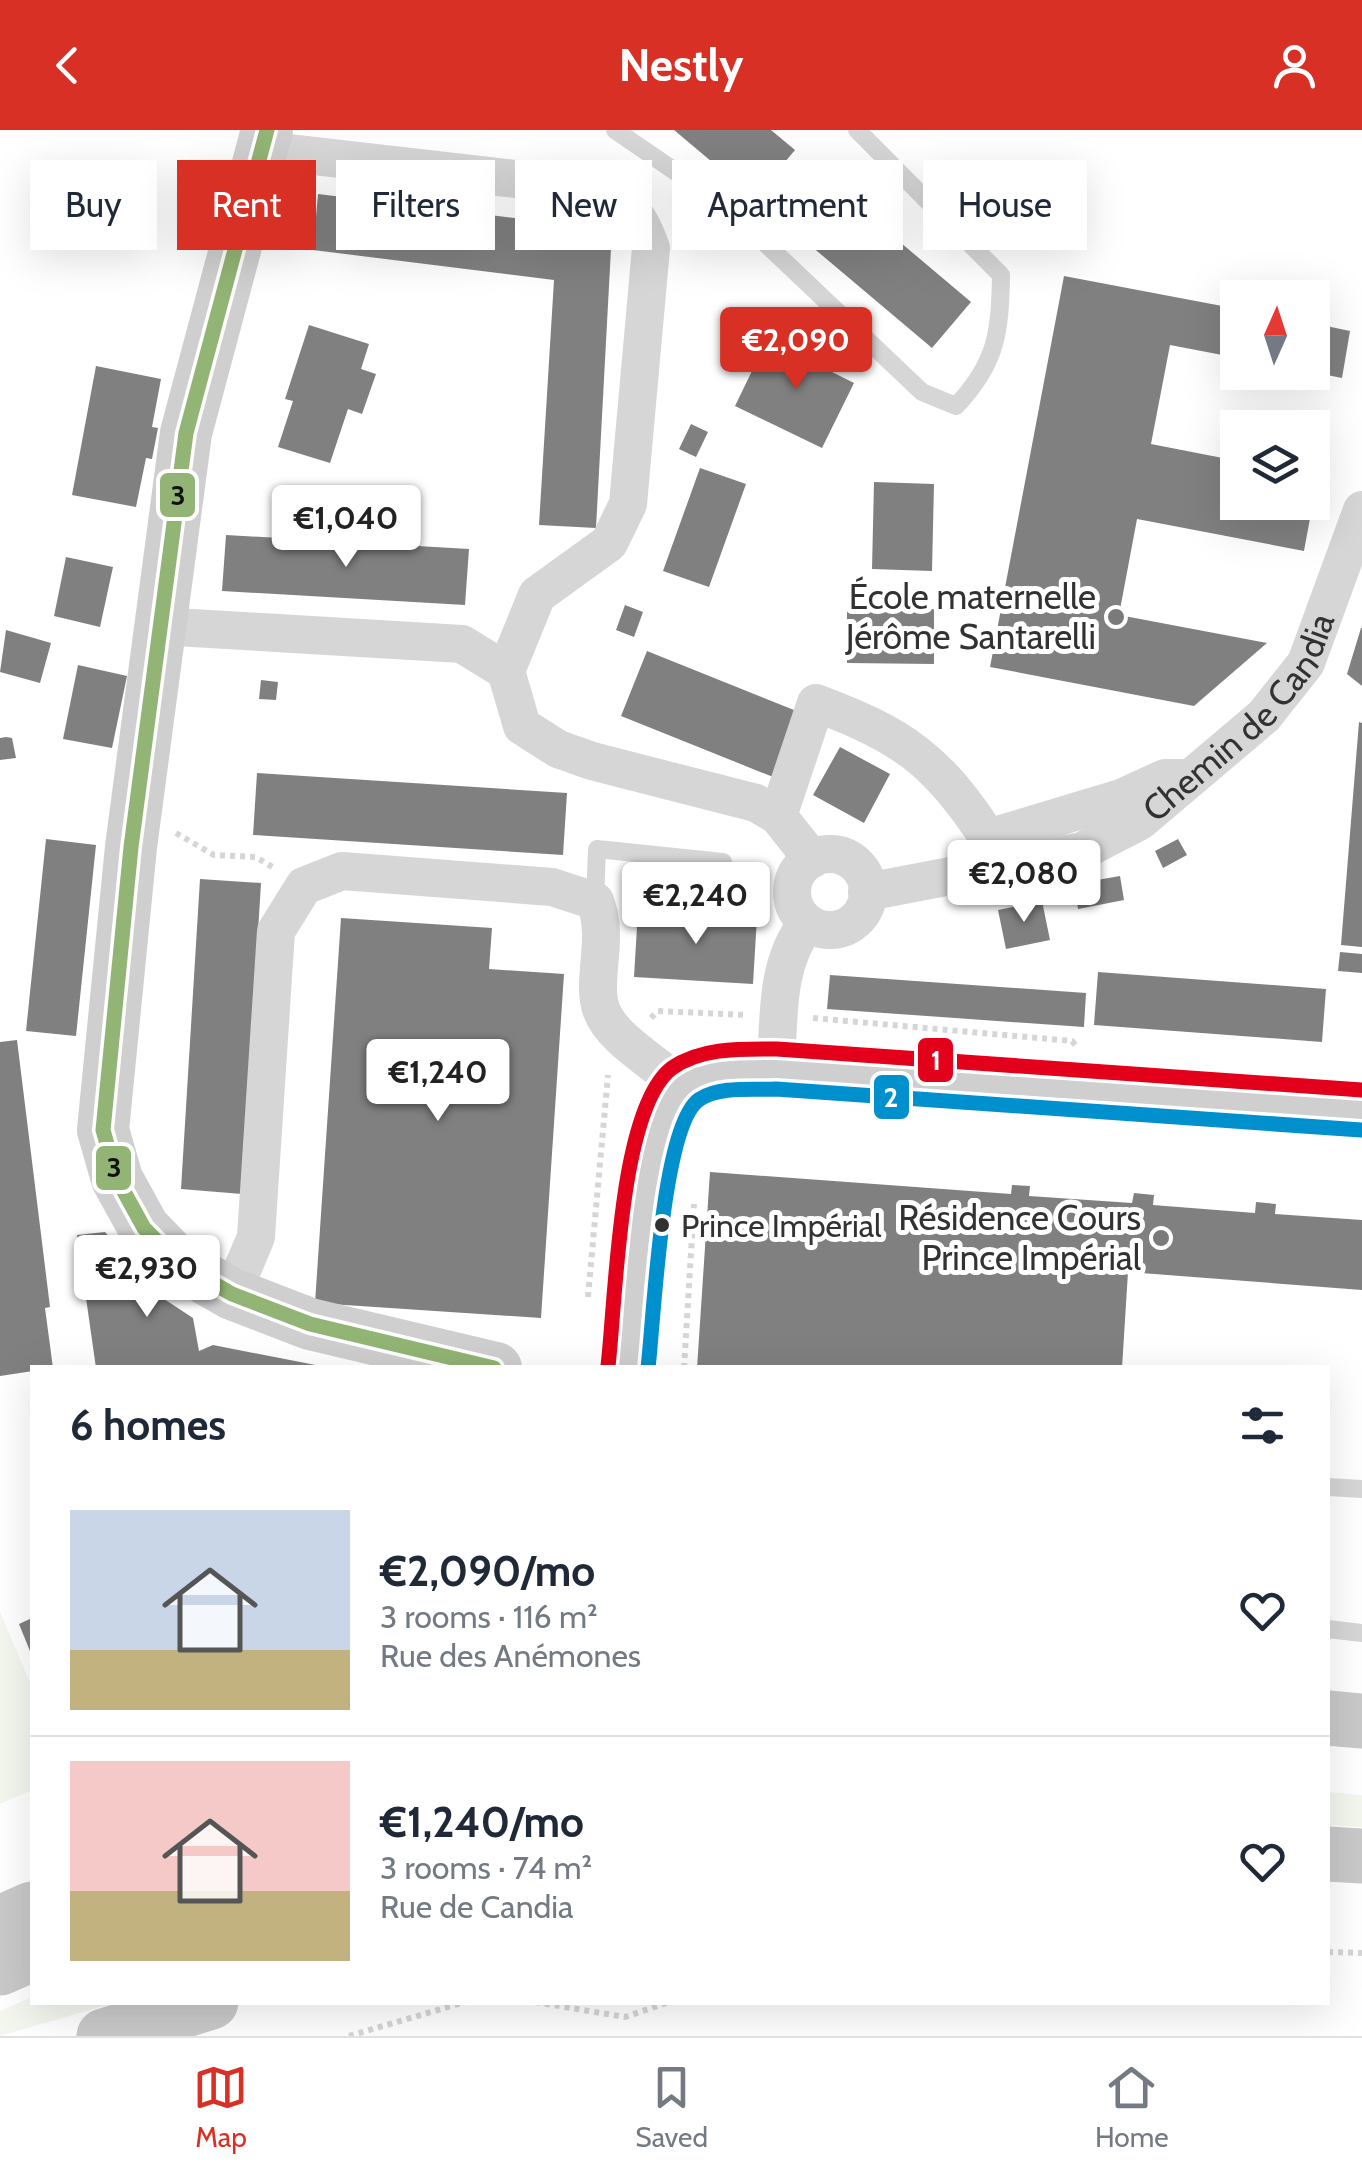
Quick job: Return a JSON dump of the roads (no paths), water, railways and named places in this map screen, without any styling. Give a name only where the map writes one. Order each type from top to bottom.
[{"type":"main road","points":[[1330,1718],[1362,1721]]},
{"type":"main road","points":[[1330,1854],[1362,1856]]},
{"type":"main road","points":[[0,1923],[30,1910]]},
{"type":"main road","points":[[0,1968],[30,1955]]},
{"type":"main road","points":[[104,2036],[201,2005]]},
{"type":"street","points":[[483,1365],[310,1324],[232,1294],[178,1264],[144,1228],[117,1179],[103,1130],[130,847],[186,434],[264,140],[586,187],[618,194],[641,218],[651,248],[628,504],[609,543],[538,595],[506,672],[522,726],[558,749],[756,802],[778,816],[812,858]]},
{"type":"street","name":"Chemin de Candia","points":[[868,892],[987,854],[1082,851],[1140,821],[1264,716],[1306,663],[1362,510]]},
{"type":"street","points":[[159,626],[462,644],[506,672]]},
{"type":"street","points":[[778,816],[816,703],[861,720],[916,750],[958,792],[987,854]]},
{"type":"street","points":[[824,854],[849,859],[859,868],[868,892],[866,903],[852,922],[830,930],[807,923],[793,902],[792,890],[794,877],[812,858],[824,854]]},
{"type":"street","points":[[232,1294],[256,1237],[276,931],[304,886],[342,871],[552,887],[595,901],[603,921],[600,1008],[628,1041],[679,1085]]},
{"type":"street","points":[[777,1041],[790,944],[807,923]]},
{"type":"street","points":[[628,1365],[653,1142],[661,1113],[679,1085],[723,1071],[777,1041],[1362,1110]]},
{"type":"lane","points":[[616,130],[726,207],[922,392],[956,406],[976,384],[1000,330],[1000,275],[857,130]]},
{"type":"lane","points":[[595,901],[598,849],[723,862]]},
{"type":"lane","points":[[1330,1487],[1362,1489]]},
{"type":"lane","points":[[1330,1628],[1362,1633]]},
{"type":"place","name":"École maternelle Jérôme Santarelli","points":[[1116,617]]},
{"type":"place","name":"Prince Impérial","points":[[662,1225]]},
{"type":"place","name":"Résidence Cours Prince Impérial","points":[[1161,1238]]}]
